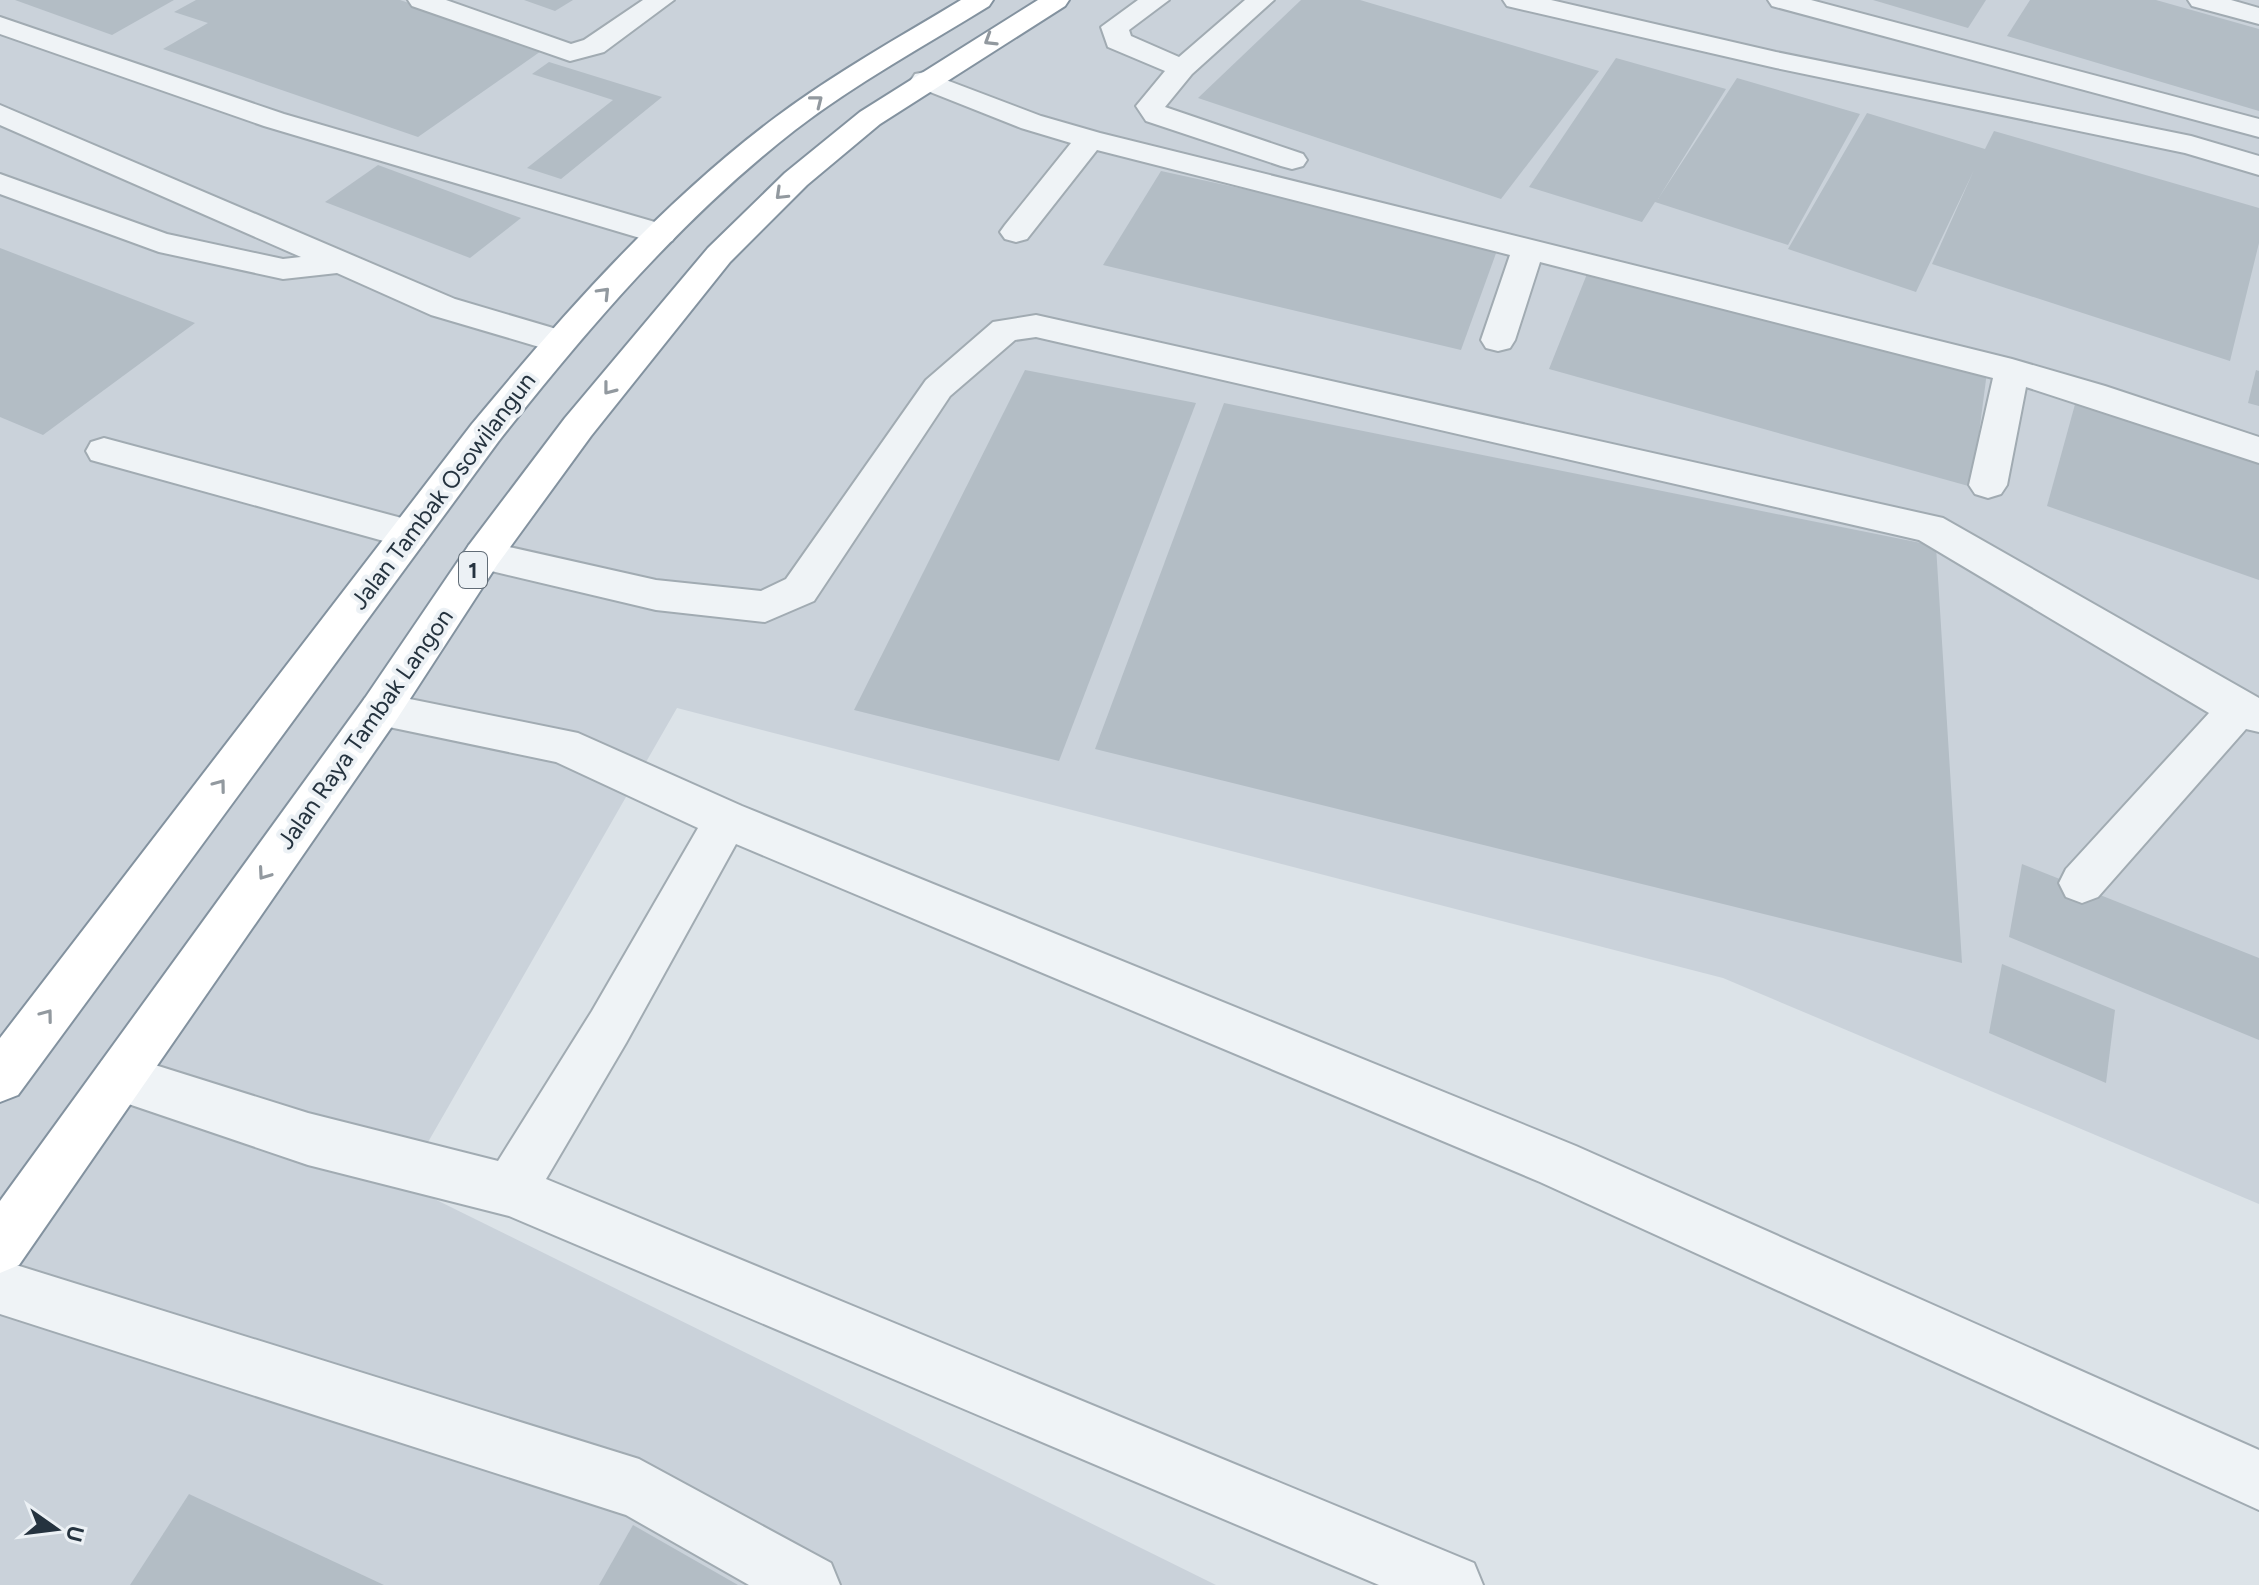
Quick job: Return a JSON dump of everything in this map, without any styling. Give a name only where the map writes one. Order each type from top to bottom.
[{"type":"highway","name":"Jalan Tambak Osowilangun","points":[[0,1078],[558,341],[661,234],[750,154],[834,88],[980,0]]},
{"type":"highway","name":"Jalan Raya Tambak Langon","points":[[0,1246],[380,710],[483,555],[578,427],[719,255],[796,179],[870,118],[925,80],[1056,0]]},
{"type":"lane","points":[[421,0],[570,53],[594,46],[661,0]]},
{"type":"lane","points":[[1156,0],[1115,27],[1118,41],[1182,68]]},
{"type":"lane","points":[[1261,0],[1182,68],[1150,106],[1156,115],[1292,160]]},
{"type":"lane","points":[[1516,0],[1776,60],[2191,145],[2259,166]]},
{"type":"lane","points":[[1781,0],[2259,128]]},
{"type":"lane","points":[[2201,0],[2259,16]]},
{"type":"lane","points":[[0,25],[274,120],[661,234]]},
{"type":"lane","points":[[925,80],[1031,122],[1090,139],[2012,371],[2093,394],[2259,450]]},
{"type":"lane","points":[[0,114],[443,307],[558,341]]},
{"type":"lane","points":[[1016,232],[1090,139]]},
{"type":"lane","points":[[0,183],[159,242],[283,269],[302,270],[339,263]]},
{"type":"lane","points":[[1498,340],[1528,250]]},
{"type":"lane","points":[[483,555],[656,595],[765,607],[800,590],[938,388],[1005,330],[1036,326],[1930,528],[2249,712],[2082,883]]},
{"type":"lane","points":[[1988,485],[2012,371]]},
{"type":"lane","points":[[104,451],[409,534]]},
{"type":"lane","points":[[380,710],[563,746],[726,820],[1558,1164],[2259,1480]]},
{"type":"lane","points":[[510,1190],[609,1027],[726,820]]},
{"type":"lane","points":[[120,1078],[308,1139],[510,1190],[1452,1585]]},
{"type":"lane","points":[[0,1287],[639,1489],[809,1585]]},
{"type":"shaded area","points":[[0,0],[2259,0],[2259,1204],[1723,978],[677,708],[404,1184],[1216,1585],[0,1585]]},
{"type":"building","points":[[15,0],[174,0],[112,35]]},
{"type":"building","points":[[196,0],[400,0],[544,49],[418,137],[163,49],[208,23],[174,12]]},
{"type":"building","points":[[524,0],[573,0],[555,11]]},
{"type":"building","points":[[1301,0],[1360,0],[1599,71],[1501,199],[1198,98]]},
{"type":"building","points":[[1873,0],[1986,0],[1968,28]]},
{"type":"building","points":[[2030,0],[2156,0],[2259,29],[2259,111],[2007,36]]},
{"type":"building","points":[[1616,58],[1726,89],[1658,199],[1737,78],[1860,114],[1788,245],[1655,202],[1642,222],[1529,187]]},
{"type":"building","points":[[549,62],[662,97],[561,179],[527,168],[613,100],[532,74]]},
{"type":"building","points":[[1867,113],[1985,149],[1994,131],[2259,208],[2259,243],[2230,361],[1932,264],[1974,170],[1916,292],[1788,249]]},
{"type":"building","points":[[378,165],[521,218],[470,258],[325,202]]},
{"type":"building","points":[[1161,171],[1499,245],[1461,350],[1103,265]]},
{"type":"building","points":[[0,248],[195,323],[43,435],[0,417]]},
{"type":"building","points":[[1589,269],[1987,372],[1972,487],[1549,369]]},
{"type":"building","points":[[1025,370],[1196,403],[1059,761],[854,710]]},
{"type":"building","points":[[2256,370],[2259,371],[2259,406],[2248,403]]},
{"type":"building","points":[[2077,397],[2259,455],[2259,580],[2047,506]]},
{"type":"building","points":[[1224,403],[1936,546],[1962,963],[1095,749]]},
{"type":"building","points":[[2022,864],[2259,958],[2259,1040],[2009,937]]},
{"type":"building","points":[[2002,964],[2115,1010],[2106,1083],[1989,1033]]},
{"type":"building","points":[[189,1494],[384,1585],[130,1585]]},
{"type":"building","points":[[633,1525],[738,1585],[599,1585]]}]
